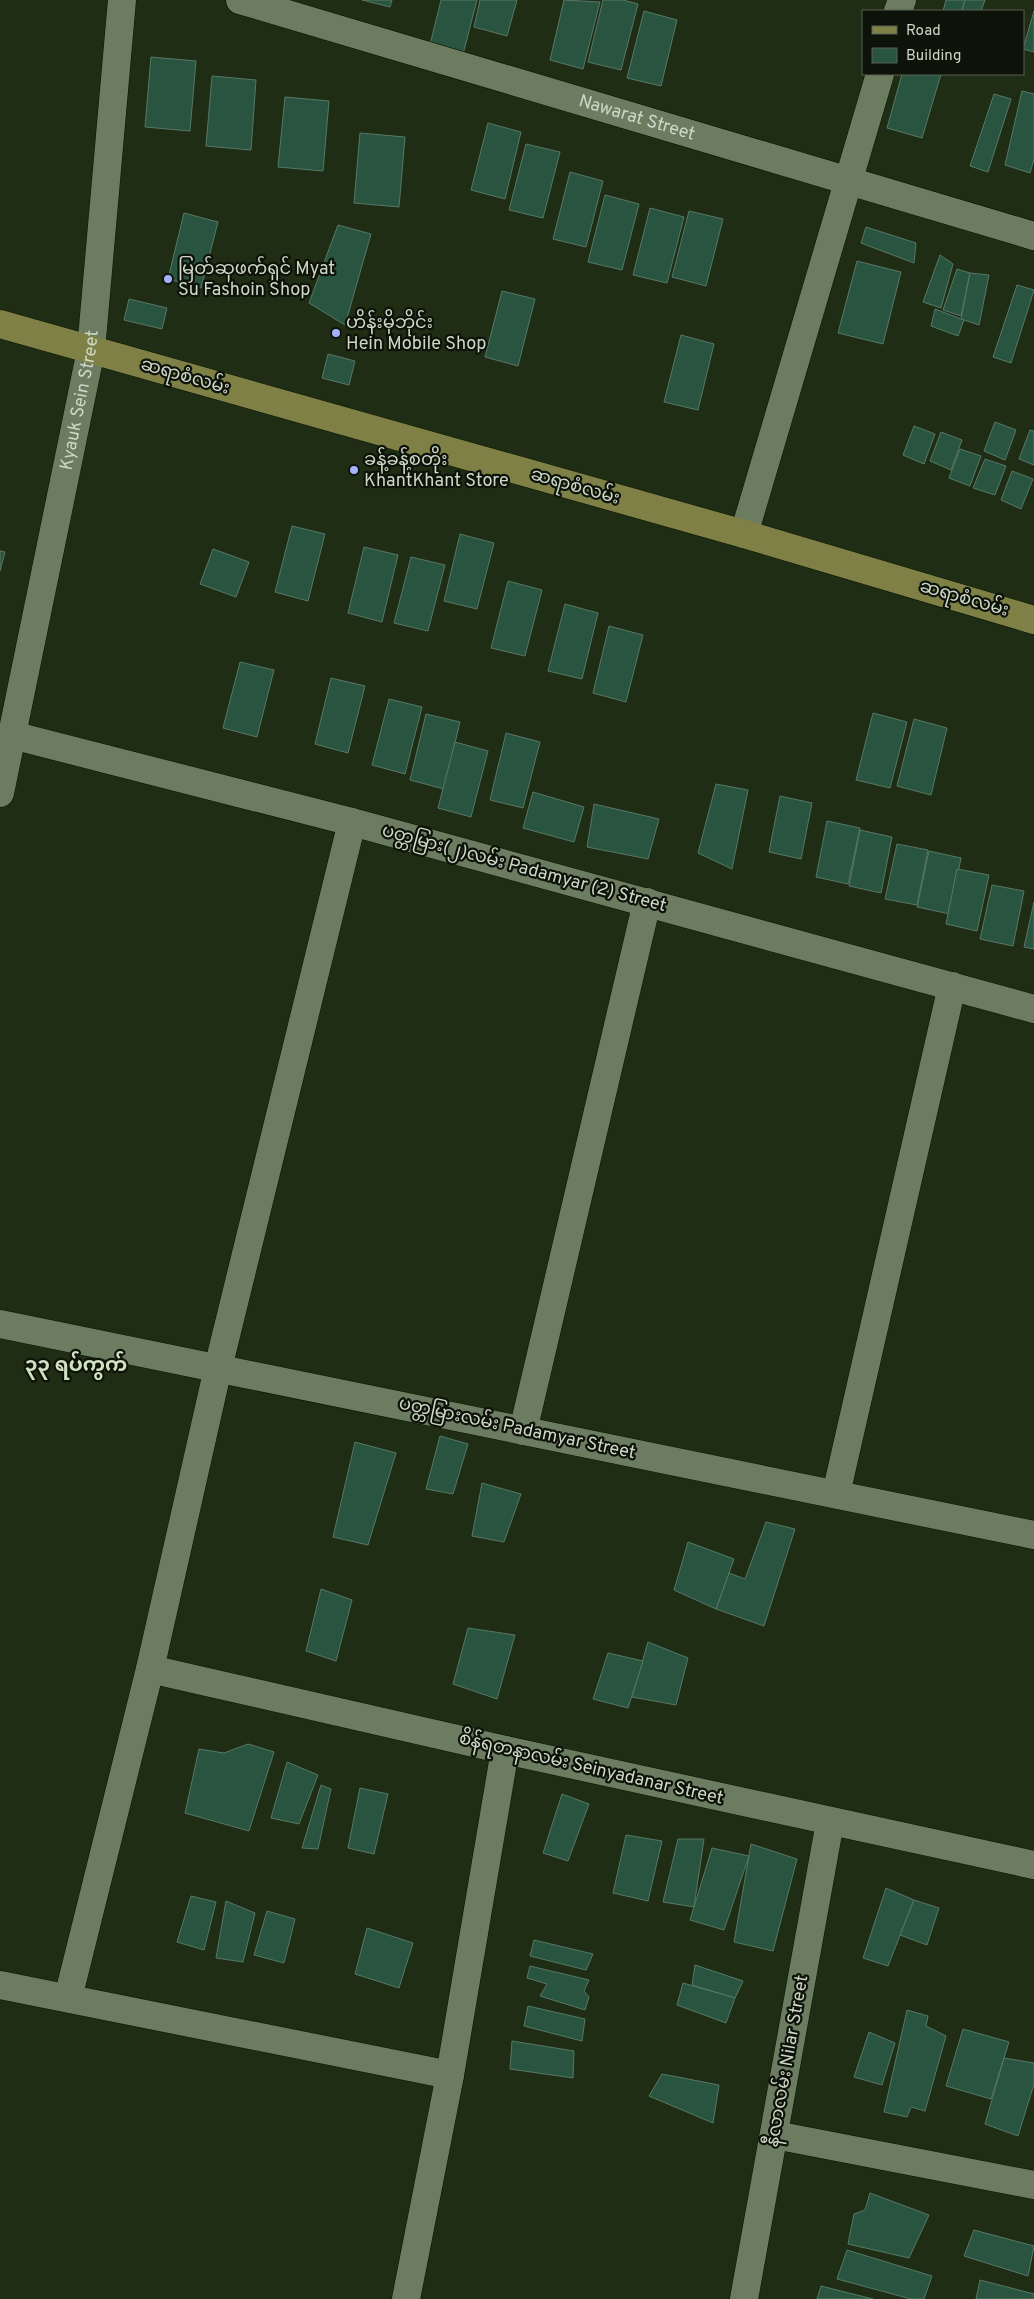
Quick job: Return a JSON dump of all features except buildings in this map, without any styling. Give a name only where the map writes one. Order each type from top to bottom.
[{"type":"main road","name":"ဆရာစံလမ်း","points":[[0,324],[744,534],[1034,620]]},
{"type":"street","name":"Kyauk Sein Street","points":[[0,793],[91,350],[122,0]]},
{"type":"street","name":"Nawarat Street","points":[[240,0],[1034,236]]},
{"type":"street","points":[[744,534],[880,75]]},
{"type":"street","name":"ပတ္တမြား(၂)လမ်း Padamyar (2) Street","points":[[12,735],[352,822],[1034,1009]]},
{"type":"street","points":[[68,1998],[150,1669],[218,1368],[352,822]]},
{"type":"street","points":[[523,1430],[648,902]]},
{"type":"street","points":[[836,1494],[952,986]]},
{"type":"street","name":"ပတ္တမြားလမ်း Padamyar Street","points":[[0,1324],[1034,1535]]},
{"type":"street","name":"စိန်ရတနာလမ်း Seinyadanar Street","points":[[150,1669],[505,1750],[1034,1865]]},
{"type":"street","points":[[406,2299],[450,2075],[505,1750]]},
{"type":"street","name":"နီလာလမ်း Nilar Street","points":[[744,2299],[830,1822]]},
{"type":"street","points":[[0,1985],[450,2075]]},
{"type":"street","points":[[775,2134],[1034,2185]]},
{"type":"place","name":"မြတ်ဆုဖက်ရှင် Myat Su Fashoin Shop","points":[[168,279]]},
{"type":"place","name":"ဟိန်းမိုဘိုင်း Hein Mobile Shop","points":[[336,333]]},
{"type":"place","name":"ခန့်ခန့်စတိုး KhantKhant Store","points":[[354,470]]},
{"type":"district","name":"၃၃ ရပ်ကွက်","points":[[76,1366]]}]
